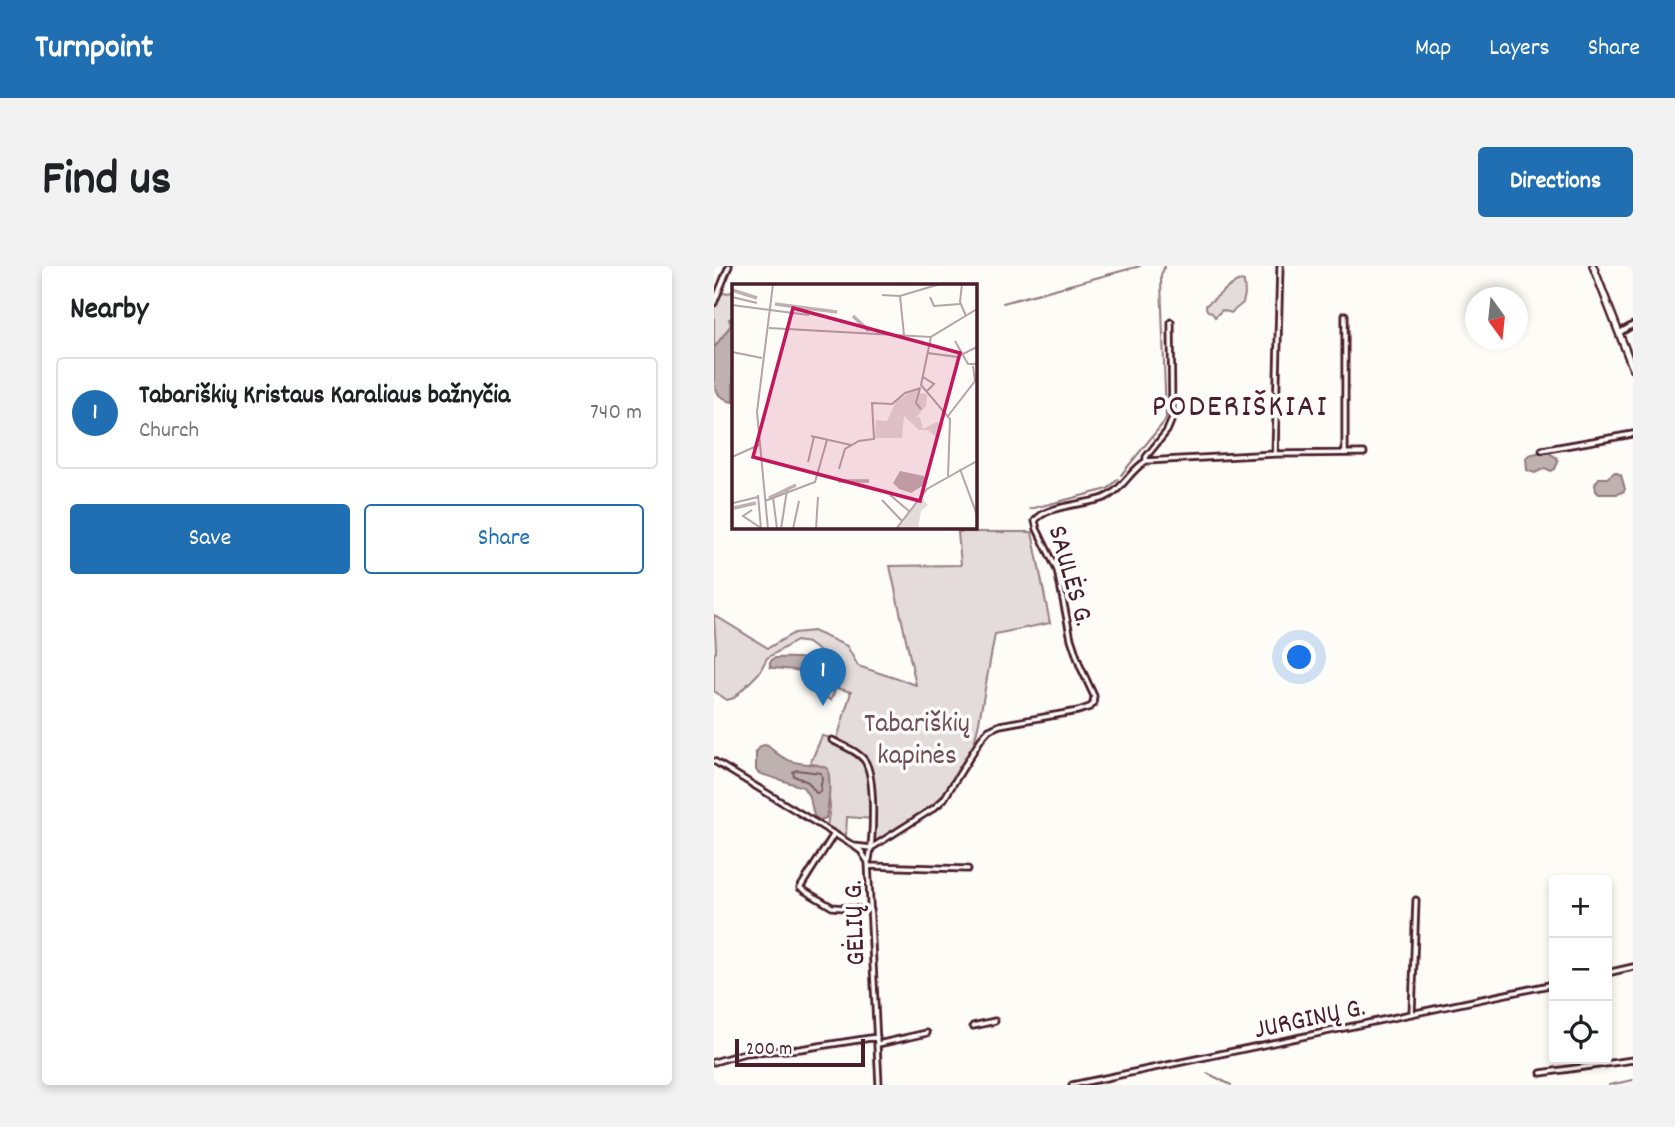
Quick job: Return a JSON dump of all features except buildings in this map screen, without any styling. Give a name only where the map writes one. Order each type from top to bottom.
[{"type":"main road","points":[[1593,266],[1633,369]]},
{"type":"street","points":[[714,303],[729,266]]},
{"type":"street","points":[[1275,454],[1280,266]]},
{"type":"street","points":[[1345,315],[1345,452]]},
{"type":"street","name":"SAULĖS G.","points":[[871,848],[939,804],[989,730],[1009,723],[1086,709],[1093,704],[1093,691],[1082,672],[1071,639],[1057,570],[1035,521],[1042,514],[1112,494],[1146,461],[1146,457],[1167,431],[1172,419],[1171,322]]},
{"type":"street","points":[[1619,333],[1633,325]]},
{"type":"street","points":[[1542,450],[1633,434]]},
{"type":"street","points":[[1146,461],[1275,454],[1364,453]]},
{"type":"street","points":[[832,740],[858,755],[866,766],[872,792],[869,864],[968,869]]},
{"type":"street","name":"GĖLIŲ G.","points":[[714,761],[854,846],[861,851],[869,864],[879,1085]]},
{"type":"street","points":[[834,834],[800,888],[832,907],[871,910]]},
{"type":"street","points":[[854,846],[871,848]]},
{"type":"street","points":[[1412,1014],[1416,900]]},
{"type":"street","points":[[1612,972],[1633,967]]},
{"type":"street","name":"JURGINŲ G.","points":[[1072,1085],[1549,985]]},
{"type":"street","points":[[973,1026],[995,1021]]},
{"type":"street","points":[[877,1044],[927,1033]]},
{"type":"street","points":[[714,1062],[745,1053],[800,1049],[877,1037]]},
{"type":"street","points":[[1541,1073],[1633,1060]]},
{"type":"green space","points":[[1240,281],[1244,282],[1243,303],[1231,313],[1222,310],[1215,317],[1207,310],[1206,305]]},
{"type":"green space","points":[[732,292],[732,318],[731,325],[714,348],[714,303],[719,294]]},
{"type":"green space","name":"Tabariškių kapinės","points":[[958,532],[1032,532],[1050,623],[995,634],[973,748],[940,801],[942,806],[874,850],[874,819],[847,817],[846,836],[827,826],[830,807],[829,778],[818,765],[810,764],[822,736],[837,739],[851,692],[837,688],[831,700],[826,698],[829,683],[822,653],[808,643],[796,641],[767,658],[759,673],[734,698],[727,700],[714,691],[714,615],[768,648],[794,633],[813,631],[847,646],[858,666],[916,685],[890,566],[961,565]]},
{"type":"water","points":[[732,318],[732,402],[719,395],[714,385],[714,348],[731,325],[729,319]]},
{"type":"water","points":[[1546,451],[1557,458],[1555,469],[1551,471],[1545,468],[1535,473],[1527,470],[1526,458],[1529,455]]},
{"type":"water","points":[[1615,472],[1621,475],[1624,491],[1618,494],[1599,494],[1595,484],[1599,478],[1607,478]]},
{"type":"water","points":[[774,658],[806,660],[815,665],[815,670],[811,674],[773,668],[770,667],[770,662]]},
{"type":"water","points":[[764,745],[790,761],[828,769],[826,818],[820,820],[814,816],[810,798],[803,787],[758,773],[756,752]]},
{"type":"waterway","points":[[1003,303],[1140,266]]},
{"type":"waterway","points":[[1121,475],[1166,418],[1161,281],[1165,266]]},
{"type":"waterway","points":[[1030,509],[1104,490],[1118,479]]},
{"type":"waterway","points":[[1207,1073],[1231,1085]]},
{"type":"waterway","points":[[1609,1085],[1633,1080]]},
{"type":"place","name":"Tabariškių Kristaus Karaliaus bažnyčia","points":[[823,706]]},
{"type":"district","name":"PODERIŠKIAI","points":[[1240,404]]}]
